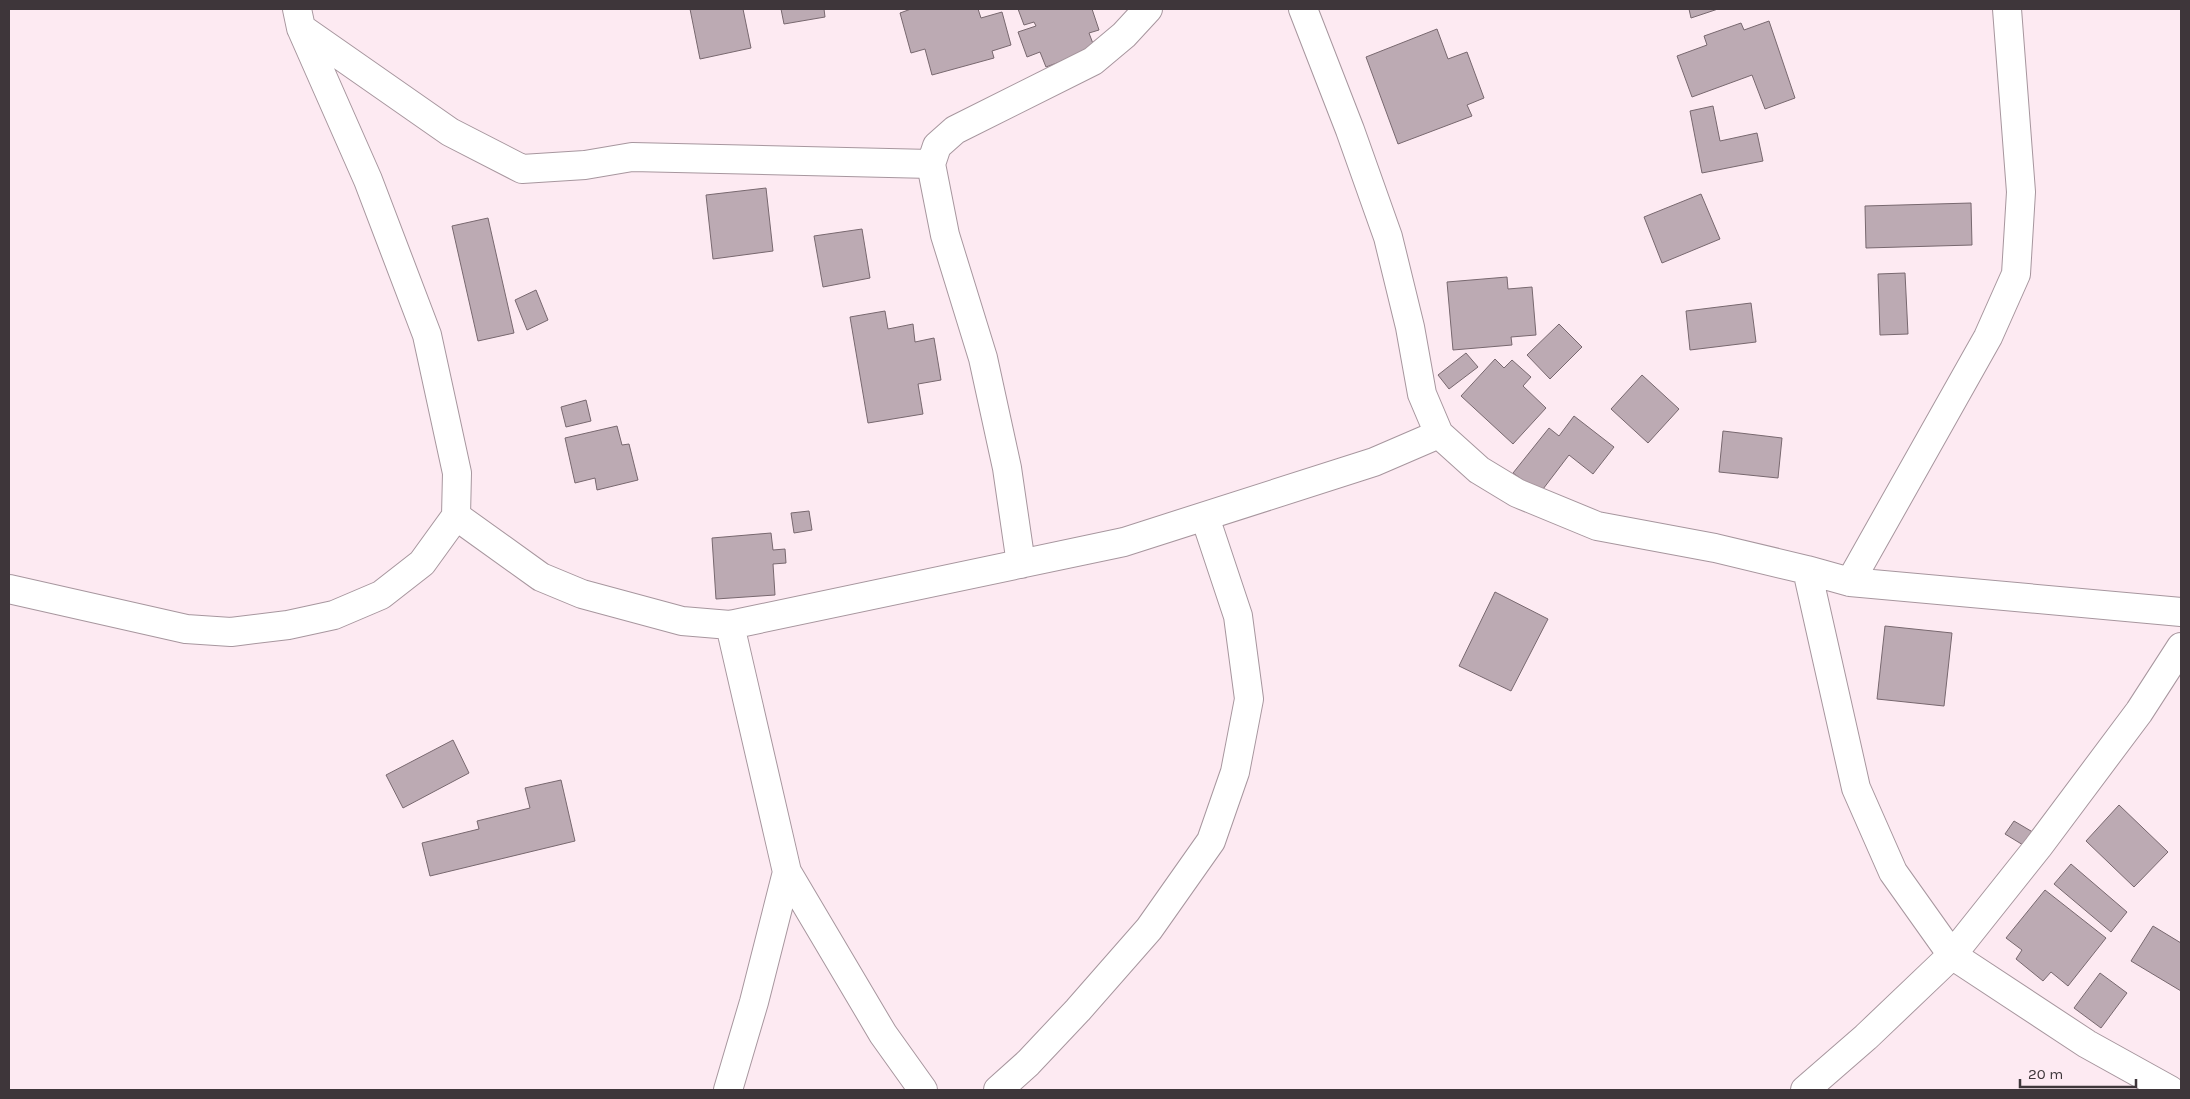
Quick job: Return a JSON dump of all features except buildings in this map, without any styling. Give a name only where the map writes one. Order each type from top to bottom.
[{"type":"street","points":[[1022,564],[1007,468],[983,358],[945,235],[931,164],[937,146],[955,130],[1093,61],[1124,35],[1148,9]]},
{"type":"street","points":[[1302,9],[1350,130],[1388,237],[1410,327],[1422,394],[1438,434],[1479,470],[1517,493],[1597,526],[1715,548],[1850,582],[2181,612]]},
{"type":"street","points":[[1850,582],[1988,337],[2016,274],[2021,192],[2007,9]]},
{"type":"street","points":[[299,18],[450,132],[522,169],[585,165],[632,157],[931,164]]},
{"type":"street","points":[[9,589],[186,628],[231,632],[288,624],[334,615],[381,595],[422,563],[456,516],[458,473],[427,335],[368,180],[299,18]]},
{"type":"street","points":[[456,516],[541,576],[582,594],[682,621],[730,624],[1124,542],[1374,462],[1438,434]]},
{"type":"street","points":[[998,1090],[1028,1063],[1078,1010],[1148,928],[1211,841],[1235,772],[1250,699],[1238,616],[1204,517]]},
{"type":"street","points":[[1807,570],[1856,788],[1893,872],[1952,955],[2087,1044],[2170,1090]]},
{"type":"street","points":[[730,624],[787,872],[883,1034],[923,1090]]},
{"type":"street","points":[[1805,1090],[1866,1037],[1952,955],[2038,847],[2139,712],[2181,647]]},
{"type":"street","points":[[728,1090],[754,1002],[787,872]]}]
